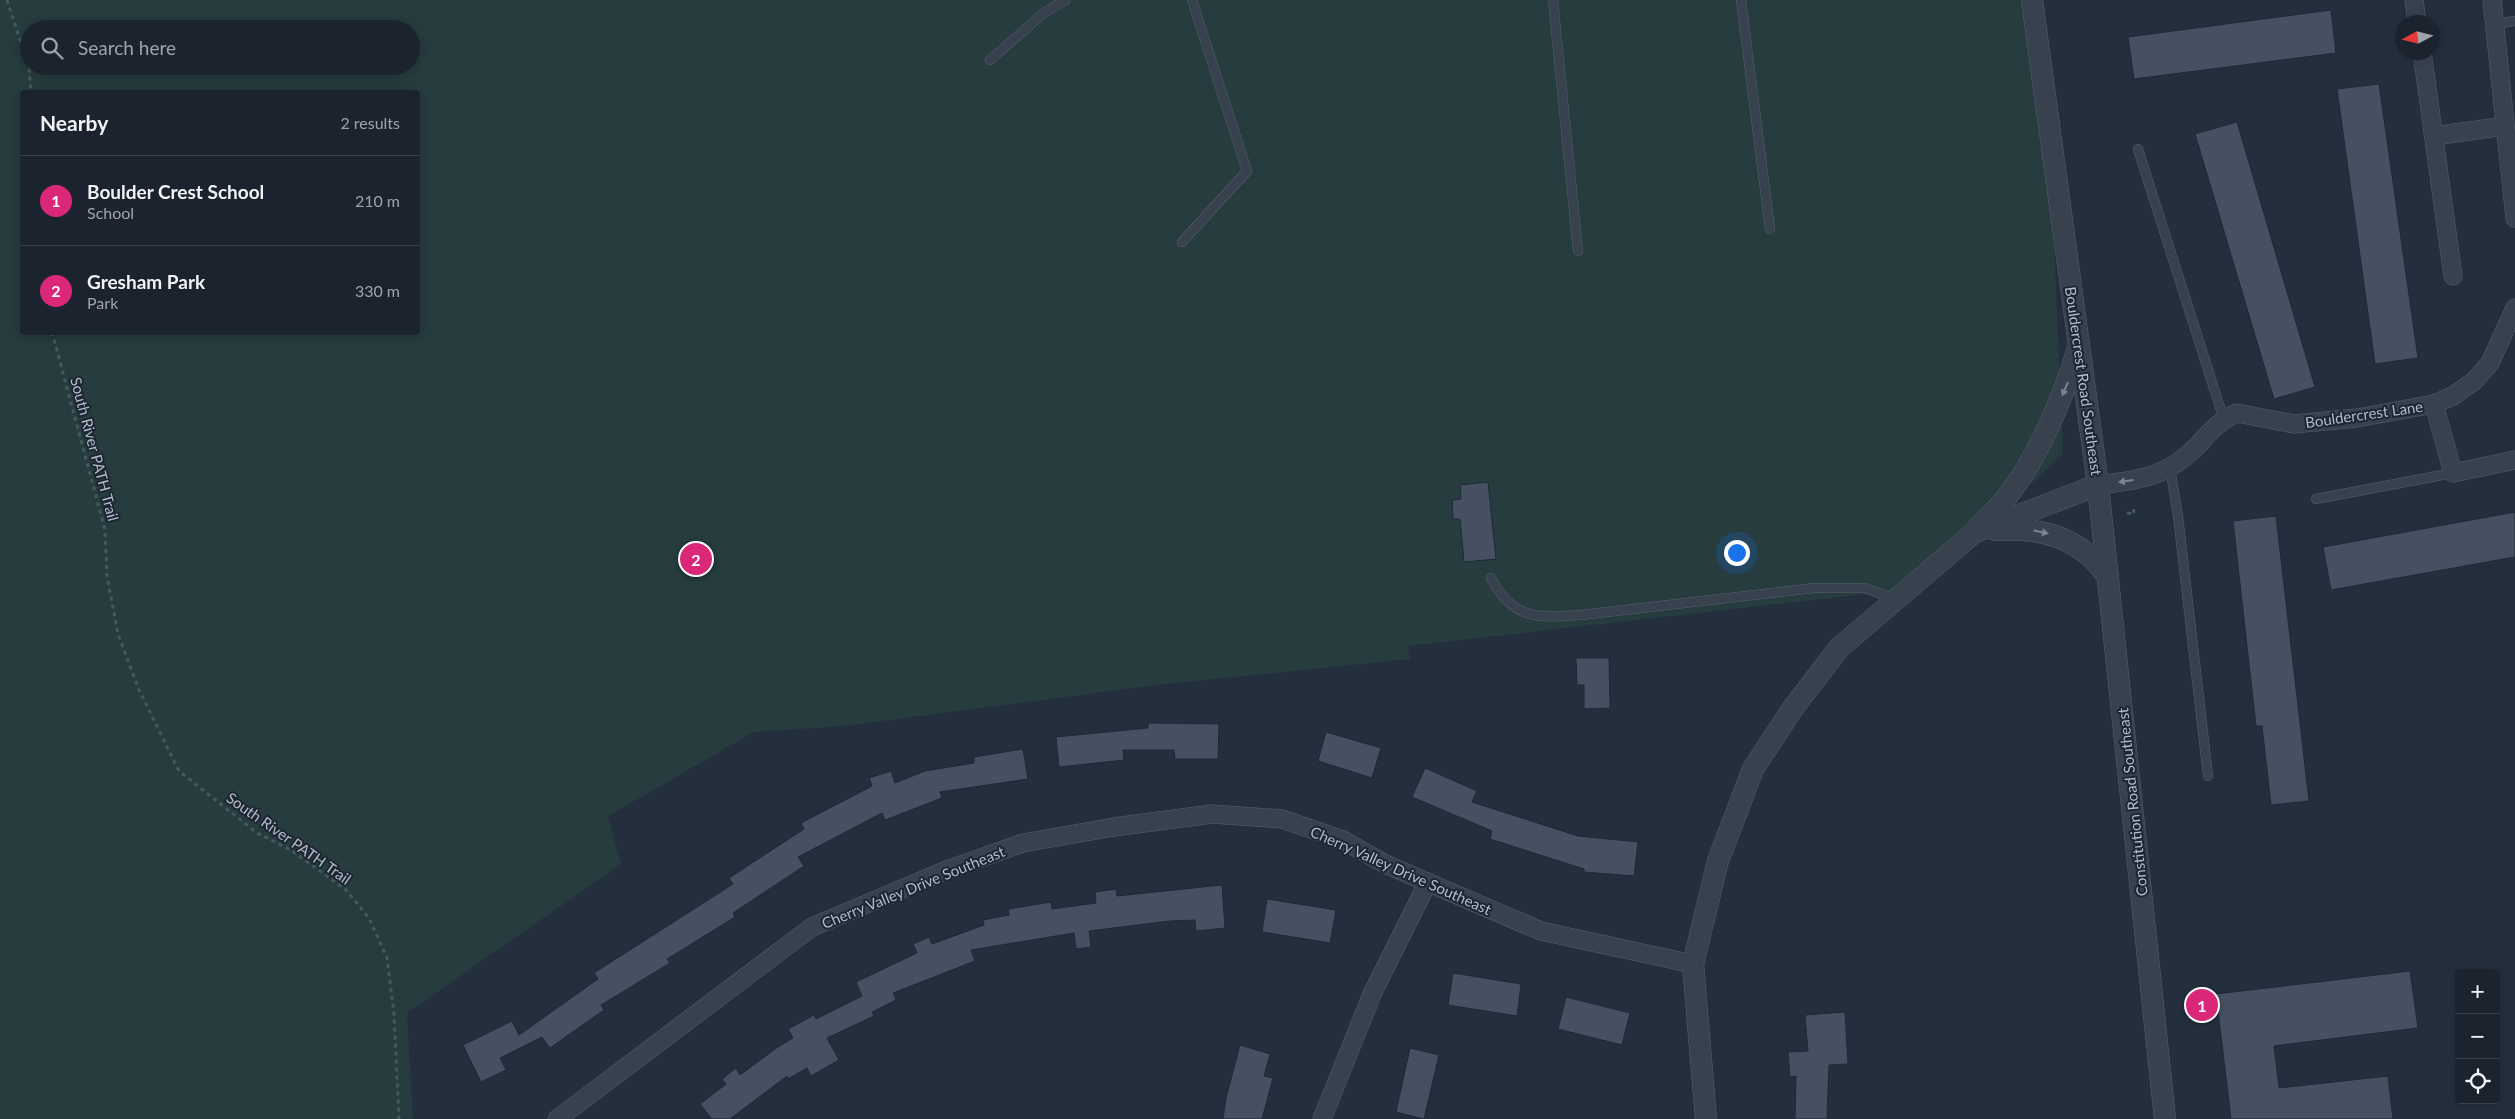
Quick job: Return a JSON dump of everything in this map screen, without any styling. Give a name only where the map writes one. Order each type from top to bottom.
[{"type":"street","name":"Bouldercrest Road Southeast","points":[[1706,1119],[1693,964],[1718,861],[1753,769],[1793,708],[1839,648],[1975,532],[2098,485],[2032,0]]},
{"type":"street","points":[[2414,0],[2416,15]]},
{"type":"street","points":[[2492,0],[2515,218]]},
{"type":"street","points":[[2423,60],[2453,276]]},
{"type":"street","points":[[2434,136],[2504,126]]},
{"type":"street","name":"Bouldercrest Lane","points":[[2098,485],[2154,476],[2170,467],[2199,445],[2211,429],[2237,413],[2294,424],[2357,418],[2434,404],[2453,396],[2474,381],[2490,363],[2515,308]]},
{"type":"street","points":[[1975,532],[2007,496],[2026,467],[2056,411],[2069,380],[2079,343]]},
{"type":"street","points":[[2434,404],[2453,473],[2515,460]]},
{"type":"street","name":"Constitution Road Southeast","points":[[2098,485],[2165,1119]]},
{"type":"street","points":[[1975,532],[2021,528],[2046,532],[2074,544],[2097,561],[2108,577]]},
{"type":"street","name":"Cherry Valley Drive Southeast","points":[[556,1119],[812,927],[947,870],[1023,843],[1114,826],[1212,814],[1282,819],[1343,840],[1385,864],[1541,931],[1693,964]]},
{"type":"street","points":[[1322,1119],[1373,992],[1428,882]]},
{"type":"lane","points":[[990,60],[1045,12],[1066,0]]},
{"type":"lane","points":[[1182,242],[1247,171],[1192,0]]},
{"type":"lane","points":[[1553,0],[1578,251]]},
{"type":"lane","points":[[1741,0],[1770,229]]},
{"type":"lane","points":[[2494,24],[2515,21]]},
{"type":"lane","points":[[2138,149],[2224,420]]},
{"type":"lane","points":[[2170,467],[2178,516],[2208,776]]},
{"type":"lane","points":[[2316,499],[2453,473]]},
{"type":"lane","points":[[1491,578],[1499,595],[1510,605],[1528,614],[1548,617],[1591,614],[1814,588],[1865,588],[1895,599]]},
{"type":"path","points":[[7,0],[20,40]]},
{"type":"path","points":[[30,75],[31,90]]},
{"type":"path","name":"South River PATH Trail","points":[[53,335],[105,530],[107,576],[118,634],[139,690],[179,771],[257,833],[291,850],[346,890],[369,918],[387,958],[394,1014],[399,1119]]},
{"type":"path","points":[[2127,513],[2134,514],[2133,506]]},
{"type":"green space","points":[[0,0],[2030,0],[2051,169],[2063,454],[1920,588],[1408,646],[1410,659],[1157,685],[844,726],[754,732],[608,816],[621,864],[407,1013],[413,1119],[0,1119]]},
{"type":"building","points":[[2331,10],[2336,53],[2134,79],[2128,37]]},
{"type":"building","points":[[2379,84],[2418,358],[2375,364],[2337,89]]},
{"type":"building","points":[[2237,122],[2315,387],[2274,399],[2195,134]]},
{"type":"building","points":[[1488,482],[1496,559],[1464,562],[1460,519],[1453,519],[1452,500],[1461,499],[1460,485]]},
{"type":"building","points":[[2515,512],[2515,557],[2331,590],[2323,547]]},
{"type":"building","points":[[2276,516],[2309,801],[2271,805],[2262,726],[2256,726],[2233,521]]},
{"type":"building","points":[[1576,658],[1609,658],[1610,708],[1584,709],[1584,685],[1577,685]]},
{"type":"building","points":[[1148,723],[1219,724],[1218,759],[1175,759],[1174,750],[1123,750],[1124,760],[1059,767],[1056,737],[1148,728]]},
{"type":"building","points":[[1326,732],[1381,748],[1372,778],[1318,761]]},
{"type":"building","points":[[1023,749],[1028,779],[940,792],[942,798],[885,820],[882,813],[798,857],[804,866],[733,913],[735,917],[667,959],[670,963],[601,1005],[604,1010],[550,1048],[542,1037],[500,1058],[506,1070],[481,1082],[463,1045],[512,1021],[519,1035],[598,979],[594,973],[733,884],[729,878],[804,829],[801,823],[872,786],[869,778],[891,771],[895,783],[925,771],[974,763],[974,757]]},
{"type":"building","points":[[1425,768],[1477,791],[1472,802],[1578,836],[1638,842],[1634,876],[1584,872],[1584,869],[1490,839],[1492,831],[1412,797]]},
{"type":"building","points":[[1222,885],[1225,928],[1196,931],[1195,920],[1170,921],[1089,931],[1091,947],[1076,949],[1074,933],[971,950],[975,961],[893,993],[896,1000],[872,1012],[874,1016],[827,1038],[839,1060],[811,1076],[807,1068],[788,1079],[787,1076],[730,1119],[712,1119],[700,1104],[726,1084],[722,1079],[736,1068],[740,1075],[793,1038],[788,1029],[814,1015],[816,1019],[862,996],[856,982],[917,953],[913,944],[929,937],[932,944],[984,925],[983,920],[1009,915],[1008,909],[1051,902],[1052,909],[1096,903],[1095,892],[1116,889],[1117,896]]},
{"type":"building","points":[[1267,899],[1336,910],[1330,943],[1262,932]]},
{"type":"building","points":[[2410,971],[2418,1028],[2274,1046],[2279,1088],[2388,1076],[2393,1119],[2231,1119],[2216,994]]},
{"type":"building","points":[[1453,973],[1521,984],[1517,1016],[1448,1005]]},
{"type":"building","points":[[1566,997],[1630,1013],[1622,1045],[1558,1029]]},
{"type":"building","points":[[1845,1012],[1848,1064],[1829,1065],[1827,1119],[1795,1119],[1796,1076],[1790,1077],[1788,1052],[1808,1051],[1805,1015]]},
{"type":"building","points":[[1240,1045],[1270,1054],[1264,1076],[1273,1078],[1262,1119],[1223,1119],[1226,1098]]},
{"type":"building","points":[[1410,1048],[1439,1055],[1424,1119],[1396,1112]]},
{"type":"place","name":"Gresham Park","points":[[696,559]]},
{"type":"place","name":"Boulder Crest School","points":[[2202,1005]]}]
